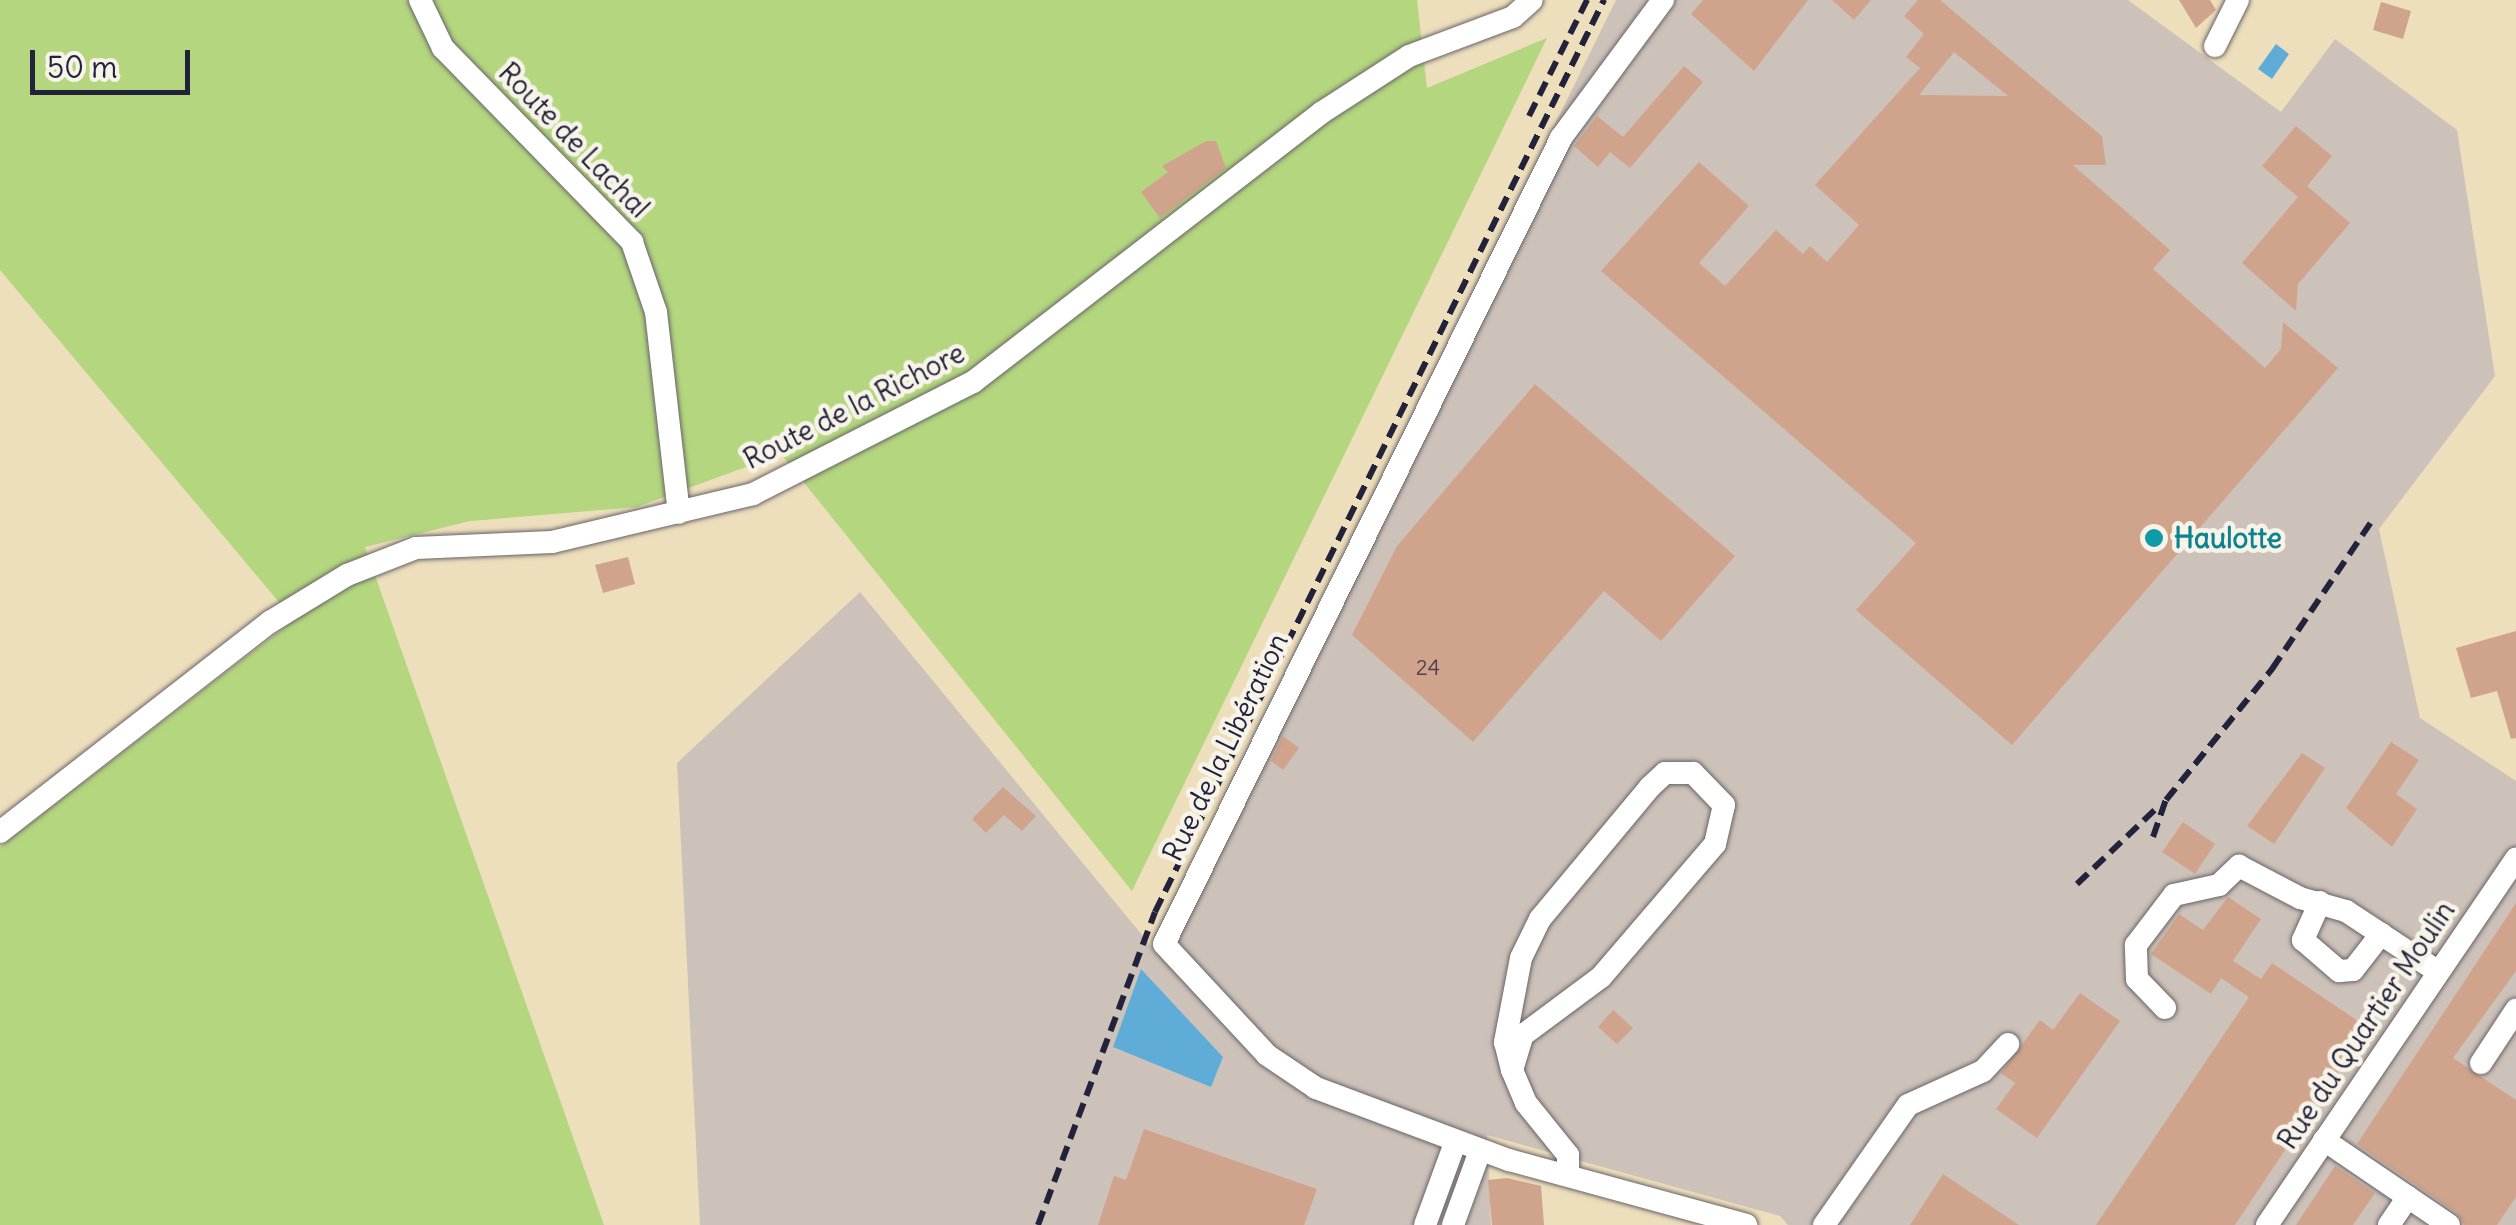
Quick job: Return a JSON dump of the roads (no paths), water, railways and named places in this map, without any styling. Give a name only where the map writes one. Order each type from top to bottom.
[{"type":"street","name":"Route de Lachal","points":[[420,0],[444,48],[632,242],[656,312],[679,513]]},
{"type":"street","name":"Route de la Richore","points":[[0,832],[270,622],[348,575],[416,548],[552,542],[753,494],[973,382],[1321,113],[1408,56],[1514,18],[1532,0]]},
{"type":"street","name":"Rue de la Libération","points":[[1663,0],[1561,138],[1164,944],[1290,1073],[1367,1112],[1480,1151],[1746,1225]]},
{"type":"street","points":[[2214,46],[2238,0]]},
{"type":"street","points":[[1512,1070],[1523,1035],[1602,977],[1714,844],[1724,805],[1693,773],[1665,773],[1650,787],[1528,937],[1508,1018],[1512,1070],[1526,1104],[1568,1155],[1568,1175]]},
{"type":"street","name":"Rue du Quartier Moulin","points":[[2267,1225],[2516,859]]},
{"type":"street","points":[[2165,1008],[2140,986],[2132,960],[2136,945],[2174,895],[2212,888],[2245,866],[2288,892],[2320,902],[2382,934],[2437,971]]},
{"type":"street","points":[[2320,902],[2303,940],[2339,971],[2354,970],[2382,934]]},
{"type":"street","points":[[2480,1063],[2516,1010]]},
{"type":"street","points":[[1824,1225],[1908,1106],[1983,1071],[2008,1044]]},
{"type":"street","points":[[2324,1140],[2449,1225]]},
{"type":"street","points":[[1427,1224],[1455,1143]]},
{"type":"street","points":[[1453,1225],[1480,1151]]},
{"type":"street","points":[[2388,1225],[2408,1197]]},
{"type":"water","points":[[2276,44],[2289,54],[2272,79],[2258,69]]},
{"type":"water","points":[[1141,969],[1223,1057],[1211,1087],[1113,1047]]},
{"type":"railway","points":[[1529,116],[1587,0]]},
{"type":"railway","points":[[1038,1225],[1155,912],[1604,0]]},
{"type":"railway","points":[[2153,837],[2166,800],[2272,669],[2374,518]]},
{"type":"railway","points":[[2077,884],[2160,805]]},
{"type":"place","name":"Haulotte","points":[[2154,538]]}]
